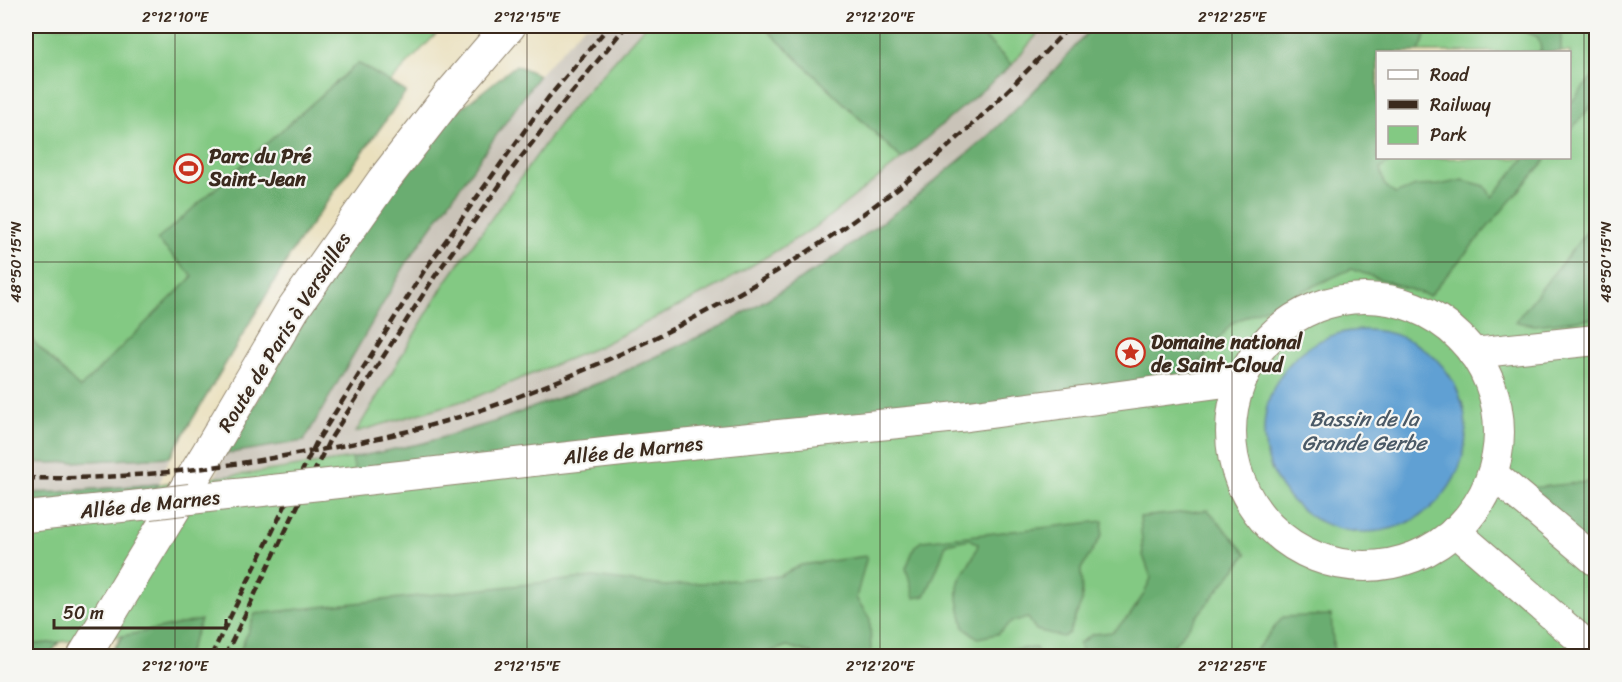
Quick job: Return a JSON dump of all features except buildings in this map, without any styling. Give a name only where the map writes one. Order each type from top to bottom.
[{"type":"main road","name":"Route de Paris à Versailles","points":[[84,657],[293,309],[383,181],[509,26]]},
{"type":"street","points":[[1356,298],[1381,299],[1406,304],[1444,323],[1473,353],[1490,381],[1496,403],[1499,425],[1494,476],[1477,506],[1455,531],[1433,548],[1407,559],[1371,566],[1333,562],[1302,551],[1275,531],[1258,514],[1245,493],[1235,466],[1231,437],[1233,408],[1241,380],[1263,344],[1290,321],[1322,305],[1356,298]]},
{"type":"street","points":[[1473,353],[1596,340]]},
{"type":"street","name":"Allée de Marnes","points":[[26,517],[640,449],[968,416],[1241,380]]},
{"type":"street","points":[[1494,476],[1596,561]]},
{"type":"street","points":[[1455,531],[1596,653]]},
{"type":"shaded area","points":[[584,26],[645,26],[565,116],[445,283],[356,431],[473,398],[598,347],[720,285],[817,226],[902,159],[1012,65],[1044,26],[1093,26],[1052,73],[985,139],[908,203],[821,267],[724,325],[604,381],[494,422],[424,443],[352,458],[215,477],[224,454],[304,441],[407,262],[539,75]]},
{"type":"shaded area","points":[[170,457],[159,484],[26,493],[26,462],[51,463]]},
{"type":"green space","name":"Parc du Pré Saint-Jean","points":[[26,26],[444,26],[390,82],[406,92],[296,245],[170,457],[51,463],[26,462]]},
{"type":"green space","points":[[645,26],[763,26],[902,159],[817,226],[720,285],[598,347],[473,398],[356,432],[445,283],[565,116]]},
{"type":"green space","points":[[763,26],[973,26],[1012,65],[902,159]]},
{"type":"green space","points":[[973,26],[1044,26],[1012,65]]},
{"type":"green space","name":"Domaine national de Saint-Cloud","points":[[1093,26],[1596,26],[1596,656],[109,656],[122,636],[59,642],[49,656],[26,656],[26,493],[159,484],[352,458],[424,443],[494,422],[604,381],[724,325],[821,267],[908,203],[985,139],[1052,73]]},
{"type":"green space","points":[[1093,26],[1424,26],[1424,39],[1419,51],[1376,51],[1376,159],[1395,159],[1380,169],[1384,184],[1395,194],[1416,186],[1439,185],[1463,180],[1485,186],[1492,197],[1524,159],[1546,159],[1429,296],[1351,269],[1232,323],[1176,392],[356,475],[352,458],[424,443],[494,422],[604,381],[724,325],[821,267],[908,203],[985,139],[1052,73]]},
{"type":"green space","points":[[1511,26],[1561,26],[1561,51],[1540,51],[1538,37]]},
{"type":"green space","points":[[358,63],[406,92],[296,245],[170,457],[51,463],[26,462],[26,334],[80,388],[193,276],[157,240]]},
{"type":"green space","points":[[516,65],[539,75],[407,262],[304,441],[225,454],[340,261],[449,118]]},
{"type":"green space","points":[[1596,72],[1596,100],[1571,130],[1571,103]]},
{"type":"green space","points":[[1596,220],[1596,318],[1535,325],[1515,322]]},
{"type":"green space","points":[[1596,481],[1596,565],[1520,489]]},
{"type":"green space","points":[[159,484],[147,497],[26,509],[26,493]]},
{"type":"green space","points":[[1208,510],[1247,554],[1165,656],[1084,656],[1079,643],[1093,634],[1112,632],[1130,615],[1144,594],[1151,578],[1143,555],[1140,517]]},
{"type":"green space","points":[[1103,521],[1102,535],[1081,569],[1082,601],[1069,633],[1063,637],[1036,630],[1028,618],[1013,621],[997,634],[978,638],[964,628],[958,585],[978,544],[969,539],[946,544],[925,596],[914,598],[906,568],[915,546],[922,541]]},
{"type":"green space","points":[[867,556],[856,598],[870,619],[871,656],[811,656],[811,653],[787,646],[758,656],[238,656],[255,614],[594,577],[665,586],[780,576],[801,565]]},
{"type":"green space","points":[[1331,615],[1334,656],[1251,656],[1283,617]]},
{"type":"green space","points":[[201,620],[187,656],[109,656],[123,636]]},
{"type":"green space","points":[[59,642],[49,656],[26,656],[26,645]]},
{"type":"green space","points":[[1036,648],[1039,656],[1002,656],[1012,649]]},
{"type":"water","name":"Bassin de la Grande Gerbe","points":[[1355,330],[1375,330],[1404,337],[1437,359],[1459,392],[1466,431],[1459,470],[1437,503],[1404,525],[1375,532],[1355,532],[1326,525],[1293,503],[1271,470],[1264,441],[1264,421],[1271,392],[1293,359],[1326,337]]},
{"type":"railway","points":[[211,656],[316,443],[424,271],[548,98],[609,26]]},
{"type":"railway","points":[[225,656],[329,441],[435,276],[502,182],[626,26]]},
{"type":"railway","points":[[26,478],[90,478],[187,470],[336,447],[414,430],[465,415],[520,396],[596,365],[729,299],[854,220],[918,173],[941,153],[1007,91],[1070,26]]},
{"type":"place","name":"Parc du Pré Saint-Jean","points":[[188,168]]},
{"type":"place","name":"Domaine national de Saint-Cloud","points":[[1130,353]]}]
